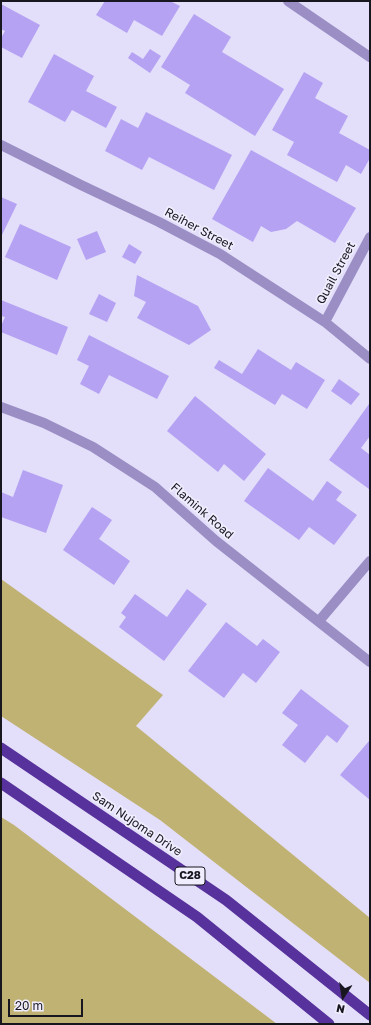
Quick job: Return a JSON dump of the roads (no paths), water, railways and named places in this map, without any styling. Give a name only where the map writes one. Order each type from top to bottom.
[{"type":"highway","name":"Sam Nujoma Drive","points":[[1,748],[226,900],[370,1015]]},
{"type":"highway","name":"C28","points":[[1,783],[197,918],[329,1024]]},
{"type":"street","points":[[288,1],[370,57]]},
{"type":"street","name":"Reiher Street","points":[[1,145],[159,222],[220,254],[325,322],[370,359]]},
{"type":"street","name":"Quail Street","points":[[325,322],[370,237]]},
{"type":"street","name":"Flamink Road","points":[[1,407],[44,423],[93,447],[154,486],[216,541],[370,662]]},
{"type":"street","points":[[319,621],[370,561]]}]
